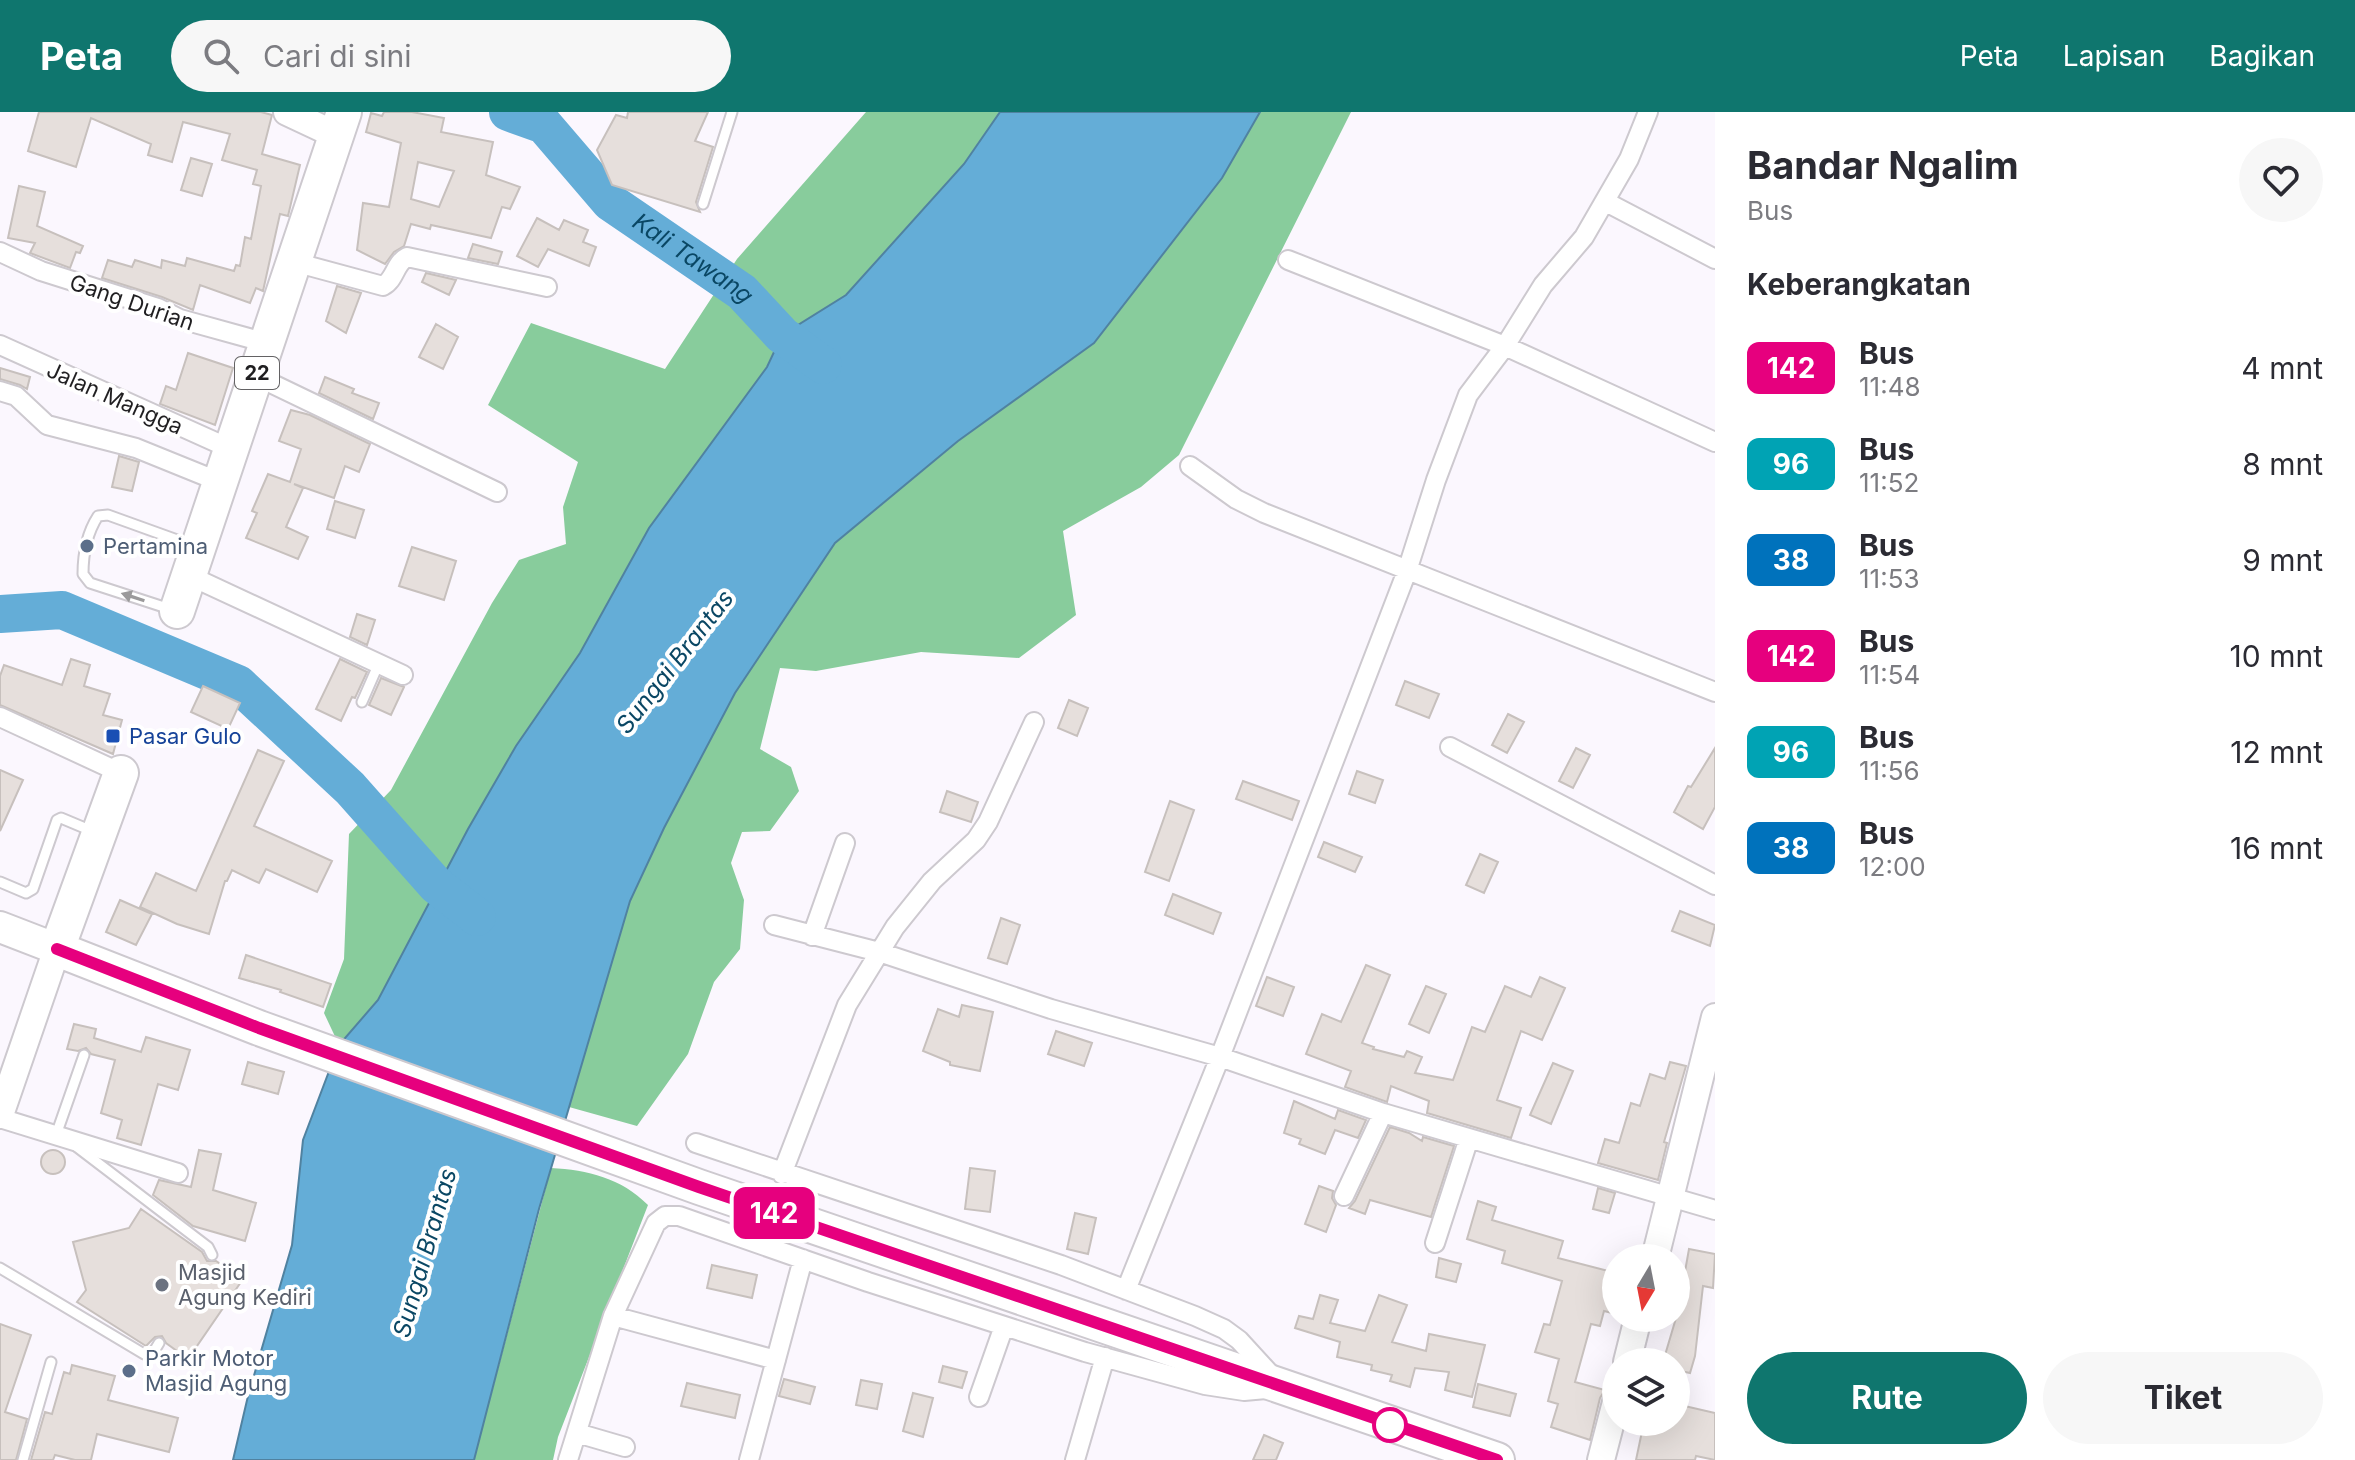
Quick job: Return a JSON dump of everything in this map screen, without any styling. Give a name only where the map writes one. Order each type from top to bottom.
[{"type":"highway","name":"22","points":[[177,611],[340,123]]},
{"type":"highway","points":[[121,773],[57,949],[259,1028],[699,1187],[1282,1387],[1444,1452],[1497,1460]]},
{"type":"main road","points":[[0,927],[57,949]]},
{"type":"street","points":[[287,112],[340,123]]},
{"type":"street","points":[[1126,1290],[1220,1057],[1407,571],[1468,395],[1505,346],[1543,285],[1584,237],[1629,159],[1648,112]]},
{"type":"street","points":[[1606,202],[1715,259]]},
{"type":"street","name":"Gang Durian","points":[[0,252],[41,271],[158,308],[180,319],[267,343]]},
{"type":"street","points":[[294,262],[383,286],[388,284],[401,261],[407,257],[547,287]]},
{"type":"street","points":[[1288,260],[1505,346],[1715,442]]},
{"type":"street","name":"Jalan Mangga","points":[[0,345],[231,449]]},
{"type":"street","points":[[256,376],[397,441],[497,492]]},
{"type":"street","points":[[0,391],[16,396],[47,425],[136,448],[220,482]]},
{"type":"street","points":[[1190,466],[1236,499],[1264,513],[1715,692]]},
{"type":"street","points":[[193,561],[403,675]]},
{"type":"street","points":[[0,717],[121,773]]},
{"type":"street","points":[[782,1174],[847,1005],[895,927],[932,881],[976,840],[999,801],[1034,722]]},
{"type":"street","points":[[1450,747],[1715,885]]},
{"type":"street","points":[[812,936],[845,843]]},
{"type":"street","points":[[774,925],[879,952],[1051,1009],[1220,1057],[1383,1113],[1715,1210]]},
{"type":"street","points":[[57,949],[0,1117],[178,1173]]},
{"type":"street","points":[[1659,1244],[1715,1017]]},
{"type":"street","points":[[1344,1196],[1383,1113]]},
{"type":"street","points":[[1435,1243],[1469,1138]]},
{"type":"street","points":[[696,1143],[1126,1290],[1224,1329],[1239,1340],[1282,1387]]},
{"type":"street","points":[[568,1460],[613,1316],[656,1223],[665,1216],[679,1216],[1004,1326],[1205,1385],[1244,1391],[1282,1387]]},
{"type":"street","points":[[749,1460],[803,1259]]},
{"type":"street","points":[[613,1316],[776,1360]]},
{"type":"street","points":[[979,1397],[1004,1326]]},
{"type":"street","points":[[1075,1460],[1105,1357]]},
{"type":"street","points":[[577,1433],[625,1447]]},
{"type":"street","points":[[1601,1460],[1607,1436]]},
{"type":"lane","points":[[703,204],[732,112]]},
{"type":"lane","points":[[177,611],[90,583],[83,574],[83,557],[92,525],[98,516],[108,515],[193,561]]},
{"type":"lane","points":[[362,702],[379,663]]},
{"type":"lane","points":[[0,882],[26,893],[33,889],[57,820],[61,818],[99,834]]},
{"type":"lane","points":[[84,1055],[62,1138],[208,1247],[212,1255]]},
{"type":"lane","points":[[0,1268],[144,1354],[153,1353],[159,1343]]},
{"type":"lane","points":[[23,1460],[51,1362]]},
{"type":"green space","points":[[866,112],[1000,112],[964,164],[846,295],[767,367],[649,528],[580,653],[516,746],[468,829],[378,1000],[339,1045],[324,1013],[344,959],[349,834],[391,790],[492,603],[519,560],[566,544],[563,507],[578,462],[488,405],[531,323],[665,369],[737,259]]},
{"type":"green space","points":[[1260,112],[1351,112],[1179,455],[1141,487],[1063,531],[1076,615],[1019,658],[921,652],[816,671],[780,668],[760,749],[791,767],[799,791],[770,831],[742,832],[731,863],[744,900],[740,949],[714,982],[688,1054],[637,1126],[569,1107],[630,901],[664,828],[735,693],[835,543],[958,441],[1094,343],[1222,178]]},
{"type":"green space","points":[[551,1168],[603,1177],[627,1188],[648,1205],[558,1437],[553,1460],[474,1460]]},
{"type":"water","name":"Sungai Brantas","points":[[1000,112],[1260,112],[1222,178],[1094,343],[958,441],[835,543],[735,693],[664,828],[630,901],[539,1209],[474,1460],[233,1460],[248,1396],[292,1245],[303,1140],[339,1045],[378,1000],[468,829],[516,746],[580,653],[649,528],[767,367],[782,335],[846,295],[964,164]]},
{"type":"building","points":[[39,112],[261,112],[272,115],[262,154],[300,165],[288,216],[280,214],[263,291],[256,288],[250,303],[200,285],[193,310],[102,278],[108,260],[132,267],[135,260],[161,268],[162,260],[185,266],[187,258],[234,271],[236,265],[240,266],[245,237],[251,239],[261,186],[253,184],[257,170],[222,160],[230,134],[183,122],[172,162],[148,155],[151,144],[91,118],[76,167],[28,151]]},
{"type":"building","points":[[384,112],[412,112],[444,118],[441,132],[493,142],[486,175],[520,187],[510,209],[502,207],[491,238],[431,225],[430,229],[411,224],[404,246],[394,252],[385,264],[357,250],[363,203],[389,207],[401,143],[366,132],[371,113],[382,116]],"holes":[[[418,162],[454,171],[439,207],[411,199]]]},
{"type":"building","points":[[628,112],[708,112],[695,141],[713,147],[696,202],[700,212],[612,185],[597,150],[616,115],[627,118]]},
{"type":"building","points":[[191,158],[212,164],[202,196],[181,190]]},
{"type":"building","points":[[19,186],[45,192],[37,226],[83,246],[80,253],[76,252],[70,268],[30,253],[35,243],[8,238]]},
{"type":"building","points":[[537,218],[559,230],[564,220],[588,230],[583,242],[596,247],[589,266],[548,249],[538,267],[517,256]]},
{"type":"building","points":[[473,244],[502,252],[498,264],[468,258]]},
{"type":"building","points":[[426,273],[456,280],[449,295],[422,282]]},
{"type":"building","points":[[337,286],[361,293],[346,333],[326,321]]},
{"type":"building","points":[[436,324],[458,337],[443,369],[419,357]]},
{"type":"building","points":[[188,353],[233,368],[215,425],[160,404],[166,386],[176,390]]},
{"type":"building","points":[[0,368],[30,377],[27,389],[0,379]]},
{"type":"building","points":[[325,377],[354,389],[352,393],[379,403],[373,419],[319,393]]},
{"type":"building","points":[[291,410],[310,415],[370,444],[359,472],[345,466],[334,498],[294,484],[303,488],[286,527],[308,537],[298,559],[246,538],[257,513],[252,511],[268,474],[290,482],[301,449],[279,441]]},
{"type":"building","points":[[119,456],[139,462],[132,491],[112,487]]},
{"type":"building","points":[[335,501],[364,510],[355,538],[327,529]]},
{"type":"building","points":[[412,547],[456,561],[444,600],[399,586]]},
{"type":"building","points":[[357,614],[375,620],[367,645],[350,637]]},
{"type":"building","points":[[71,659],[90,665],[84,686],[110,694],[103,715],[122,720],[113,754],[0,705],[0,676],[4,665],[62,685]]},
{"type":"building","points":[[340,659],[367,672],[341,721],[316,709]]},
{"type":"building","points":[[381,678],[404,687],[391,715],[369,705]]},
{"type":"building","points":[[1405,681],[1439,694],[1429,718],[1396,705]]},
{"type":"building","points":[[203,686],[240,703],[228,729],[191,712]]},
{"type":"building","points":[[1069,700],[1088,708],[1077,736],[1058,728]]},
{"type":"building","points":[[1508,714],[1524,722],[1507,753],[1492,745]]},
{"type":"building","points":[[1576,748],[1590,755],[1573,788],[1559,781]]},
{"type":"building","points":[[1715,748],[1715,807],[1703,829],[1674,812]]},
{"type":"building","points":[[258,750],[284,761],[254,826],[332,861],[317,892],[266,869],[259,883],[232,870],[225,881],[209,934],[140,907],[156,873],[196,891]]},
{"type":"building","points":[[0,770],[23,780],[0,831]]},
{"type":"building","points":[[1357,771],[1383,780],[1375,803],[1349,794]]},
{"type":"building","points":[[1243,781],[1299,801],[1292,820],[1236,799]]},
{"type":"building","points":[[947,791],[978,802],[971,822],[940,812]]},
{"type":"building","points":[[1170,801],[1194,810],[1169,881],[1145,872]]},
{"type":"building","points":[[1324,842],[1362,857],[1355,872],[1318,857]]},
{"type":"building","points":[[1480,854],[1498,862],[1484,893],[1466,885]]},
{"type":"building","points":[[1173,894],[1221,913],[1213,934],[1165,915]]},
{"type":"building","points":[[120,900],[152,914],[136,945],[106,932]]},
{"type":"building","points":[[1680,911],[1715,925],[1710,946],[1672,931]]},
{"type":"building","points":[[1001,918],[1020,925],[1007,964],[988,958]]},
{"type":"building","points":[[246,955],[331,984],[323,1007],[239,978]]},
{"type":"building","points":[[1366,965],[1390,975],[1362,1043],[1404,1057],[1407,1051],[1422,1057],[1415,1073],[1453,1080],[1472,1027],[1485,1032],[1505,986],[1531,997],[1540,977],[1565,988],[1542,1040],[1521,1031],[1497,1100],[1521,1108],[1511,1138],[1427,1113],[1429,1101],[1391,1086],[1387,1102],[1345,1087],[1351,1071],[1306,1054],[1322,1014],[1341,1022]]},
{"type":"building","points":[[1267,977],[1294,987],[1283,1016],[1256,1006]]},
{"type":"building","points":[[1426,986],[1446,994],[1429,1033],[1409,1024]]},
{"type":"building","points":[[962,1005],[993,1012],[980,1071],[950,1065],[950,1062],[923,1051],[938,1009],[959,1017]]},
{"type":"building","points":[[74,1024],[96,1029],[94,1038],[141,1052],[146,1037],[190,1050],[178,1090],[158,1084],[141,1145],[117,1138],[122,1120],[101,1113],[115,1060],[91,1054],[86,1048],[78,1051],[67,1049]]},
{"type":"building","points":[[1056,1031],[1092,1043],[1084,1066],[1048,1054]]},
{"type":"building","points":[[248,1062],[284,1072],[278,1094],[242,1084]]},
{"type":"building","points":[[1670,1062],[1686,1066],[1664,1142],[1667,1143],[1658,1180],[1598,1163],[1605,1139],[1619,1143],[1631,1103],[1640,1106],[1650,1074],[1665,1079]]},
{"type":"building","points":[[1553,1063],[1573,1071],[1551,1124],[1530,1115]]},
{"type":"building","points":[[1294,1101],[1335,1119],[1338,1110],[1366,1120],[1358,1138],[1335,1130],[1325,1154],[1299,1144],[1301,1139],[1284,1133]]},
{"type":"building","points":[[1390,1127],[1422,1141],[1423,1137],[1454,1146],[1431,1217],[1370,1200],[1365,1214],[1349,1208]]},
{"type":"building","points":[[53,1150],[62,1153],[65,1162],[62,1171],[53,1174],[44,1171],[41,1162],[44,1153]]},
{"type":"building","points":[[199,1150],[221,1154],[213,1190],[256,1203],[245,1241],[193,1226],[153,1195],[159,1180],[191,1187]]},
{"type":"building","points":[[970,1168],[995,1171],[990,1212],[965,1209]]},
{"type":"building","points":[[1319,1186],[1333,1191],[1332,1198],[1336,1205],[1326,1232],[1305,1224]]},
{"type":"building","points":[[1598,1188],[1615,1193],[1609,1213],[1593,1209]]},
{"type":"building","points":[[1478,1201],[1496,1207],[1492,1220],[1563,1241],[1558,1258],[1602,1269],[1602,1318],[1600,1326],[1591,1324],[1575,1382],[1602,1389],[1590,1440],[1551,1427],[1558,1404],[1548,1401],[1559,1359],[1535,1352],[1544,1324],[1550,1325],[1562,1281],[1502,1263],[1505,1251],[1467,1239]]},
{"type":"building","name":"Masjid Agung Kediri","points":[[141,1209],[202,1252],[207,1261],[216,1261],[243,1279],[188,1359],[166,1343],[162,1336],[155,1337],[146,1346],[77,1302],[86,1290],[73,1242],[129,1228]]},
{"type":"building","points":[[1075,1213],[1096,1218],[1088,1254],[1067,1249]]},
{"type":"building","points":[[1690,1249],[1715,1254],[1713,1288],[1703,1286],[1695,1356],[1690,1373],[1690,1348],[1667,1348],[1672,1332],[1690,1332]]},
{"type":"building","points":[[1439,1258],[1461,1264],[1456,1282],[1436,1277]]},
{"type":"building","points":[[712,1265],[757,1275],[752,1298],[707,1288]]},
{"type":"building","points":[[1320,1295],[1338,1300],[1330,1323],[1365,1331],[1379,1295],[1407,1305],[1392,1342],[1426,1351],[1429,1334],[1485,1345],[1472,1397],[1445,1390],[1449,1372],[1415,1368],[1410,1387],[1390,1381],[1392,1375],[1371,1370],[1372,1365],[1337,1357],[1340,1342],[1295,1328],[1299,1316],[1313,1319]]},
{"type":"building","points":[[0,1324],[31,1335],[5,1412],[27,1419],[16,1460],[0,1460]]},
{"type":"building","points":[[72,1365],[115,1376],[108,1400],[178,1418],[169,1452],[97,1434],[91,1460],[55,1455],[53,1460],[31,1460],[45,1412],[52,1414],[64,1372],[70,1374]]},
{"type":"building","points":[[943,1366],[967,1372],[962,1388],[939,1382]]},
{"type":"building","points":[[784,1379],[815,1387],[810,1404],[779,1396]]},
{"type":"building","points":[[861,1380],[882,1384],[877,1409],[856,1405]]},
{"type":"building","points":[[687,1383],[740,1395],[735,1418],[681,1406]]},
{"type":"building","points":[[1478,1384],[1516,1394],[1510,1416],[1473,1407]]},
{"type":"building","points":[[913,1393],[933,1398],[923,1437],[903,1431]]},
{"type":"building","points":[[1690,1407],[1715,1413],[1715,1460],[1696,1456],[1695,1460],[1636,1460],[1641,1436],[1690,1436]]},
{"type":"building","points":[[1264,1435],[1283,1443],[1276,1460],[1253,1460]]},
{"type":"waterway","name":"Kali Tawang","points":[[508,112],[544,125],[610,202],[742,292],[782,335],[823,365]]},
{"type":"waterway","points":[[0,614],[62,610],[238,684],[350,788],[436,885],[477,917]]},
{"type":"bus line","name":"142","points":[[57,949],[259,1028],[699,1187],[1497,1460]]},
{"type":"place","name":"Pertamina","points":[[87,546]]},
{"type":"place","name":"Pasar Gulo","points":[[113,736]]},
{"type":"place","name":"Masjid Agung Kediri","points":[[162,1285]]},
{"type":"place","name":"Parkir Motor Masjid Agung","points":[[129,1371]]}]
